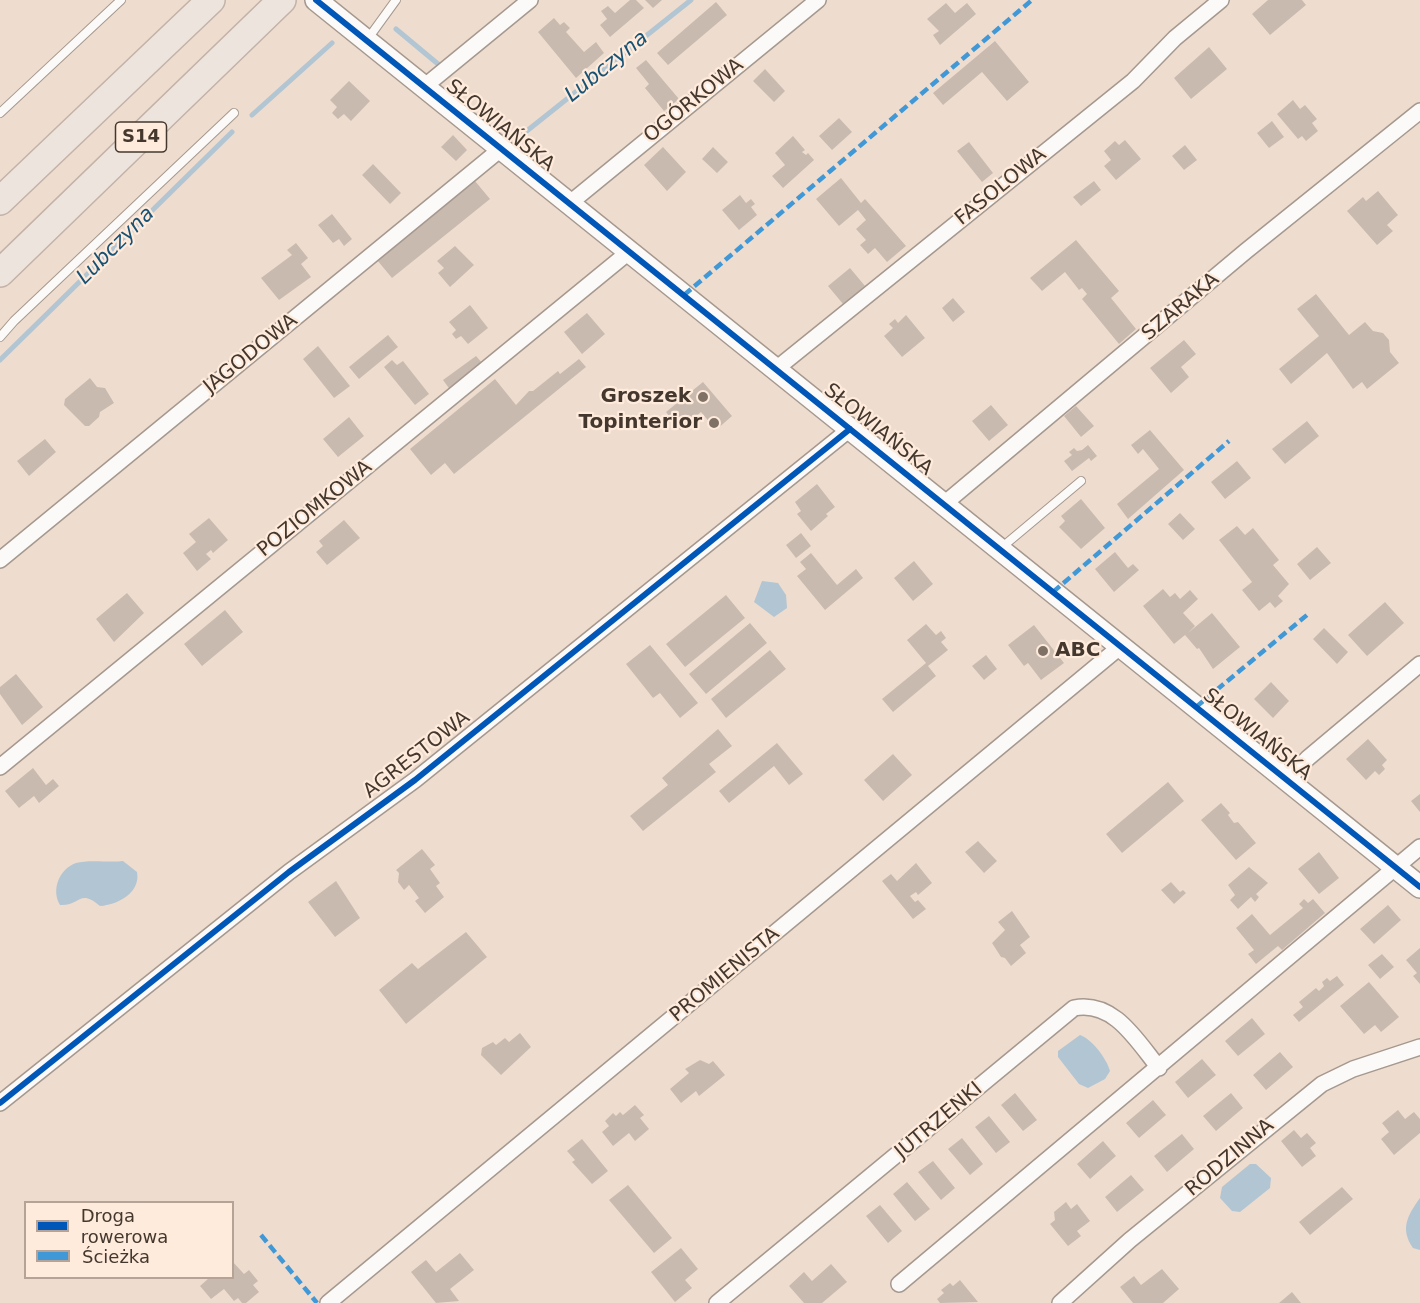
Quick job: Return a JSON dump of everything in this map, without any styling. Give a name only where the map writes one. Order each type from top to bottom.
[{"type":"highway","name":"S14","points":[[0,201],[211,0]]},
{"type":"highway","name":"S14","points":[[0,273],[282,0]]},
{"type":"street","name":"SŁOWIAŃSKA","points":[[316,0],[1420,887]]},
{"type":"street","points":[[424,86],[530,0]]},
{"type":"street","name":"OGÓRKOWA","points":[[570,203],[818,0]]},
{"type":"street","name":"FASOLOWA","points":[[776,369],[1133,81],[1175,38],[1221,0]]},
{"type":"street","name":"SZARAKA","points":[[944,504],[1246,251],[1420,111]]},
{"type":"street","name":"JAGODOWA","points":[[0,560],[502,148]]},
{"type":"street","name":"POZIOMKOWA","points":[[0,767],[630,251]]},
{"type":"street","name":"AGRESTOWA","points":[[0,1103],[289,872],[415,780],[850,429]]},
{"type":"street","name":"PROMIENISTA","points":[[328,1303],[1121,646]]},
{"type":"street","points":[[1287,780],[1308,758],[1420,664]]},
{"type":"street","points":[[899,1284],[1420,847]]},
{"type":"street","name":"JUTRZENKI","points":[[717,1303],[1074,1008],[1092,1006],[1109,1012],[1159,1068]]},
{"type":"street","name":"RODZINNA","points":[[1060,1303],[1130,1240],[1322,1084],[1353,1069],[1420,1047]]},
{"type":"lane","points":[[0,113],[121,0]]},
{"type":"lane","points":[[366,40],[396,0]]},
{"type":"lane","points":[[0,337],[14,321],[234,113]]},
{"type":"lane","points":[[1000,549],[1081,481]]},
{"type":"water","points":[[762,581],[778,583],[786,595],[787,608],[774,617],[754,602]]},
{"type":"water","points":[[87,861],[123,861],[137,872],[135,886],[126,897],[100,906],[88,898],[60,905],[56,893],[58,881],[70,866]]},
{"type":"water","points":[[1080,1035],[1098,1050],[1110,1071],[1105,1079],[1088,1088],[1079,1084],[1058,1057],[1058,1051]]},
{"type":"water","points":[[1250,1164],[1256,1164],[1271,1178],[1270,1188],[1240,1212],[1232,1211],[1220,1198],[1222,1187]]},
{"type":"water","points":[[1420,1198],[1420,1250],[1413,1248],[1406,1229],[1409,1217]]},
{"type":"building","points":[[630,0],[636,0],[644,8],[610,37],[600,25],[607,19],[601,11],[608,6],[615,13]]},
{"type":"building","points":[[645,0],[662,0],[653,8]]},
{"type":"building","points":[[1268,0],[1302,0],[1306,5],[1270,35],[1252,14]]},
{"type":"building","points":[[716,2],[727,15],[668,65],[657,53]]},
{"type":"building","points":[[946,3],[955,13],[967,3],[976,14],[940,45],[933,35],[939,31],[927,19]]},
{"type":"building","points":[[554,18],[560,25],[564,22],[570,28],[566,32],[584,52],[596,42],[604,53],[576,78],[538,32]]},
{"type":"building","points":[[995,41],[1029,82],[1007,101],[982,72],[943,105],[933,93]]},
{"type":"building","points":[[1209,47],[1227,69],[1191,99],[1174,78]]},
{"type":"building","points":[[646,60],[679,99],[664,111],[645,88],[649,84],[636,68]]},
{"type":"building","points":[[765,69],[785,91],[774,102],[753,81]]},
{"type":"building","points":[[349,81],[370,101],[351,121],[344,114],[338,119],[332,113],[337,107],[330,100]]},
{"type":"building","points":[[1293,100],[1300,109],[1305,105],[1317,119],[1312,123],[1318,131],[1306,141],[1302,136],[1298,139],[1277,114]]},
{"type":"building","points":[[839,118],[852,132],[832,150],[819,136]]},
{"type":"building","points":[[1272,121],[1284,137],[1269,148],[1257,133]]},
{"type":"building","points":[[453,135],[467,150],[456,161],[441,147]]},
{"type":"building","points":[[793,136],[805,150],[802,152],[806,155],[808,153],[814,160],[783,188],[772,176],[785,165],[775,153]]},
{"type":"building","points":[[1125,140],[1141,159],[1116,180],[1104,166],[1111,160],[1104,151],[1115,141],[1119,145]]},
{"type":"building","points":[[969,142],[993,173],[982,182],[957,151]]},
{"type":"building","points":[[1185,145],[1197,160],[1184,170],[1172,156]]},
{"type":"building","points":[[663,147],[686,172],[667,191],[644,165]]},
{"type":"building","points":[[713,147],[728,162],[717,173],[702,159]]},
{"type":"building","points":[[373,164],[401,193],[390,204],[362,175]]},
{"type":"building","points":[[841,178],[861,203],[865,199],[906,246],[887,262],[875,248],[868,254],[860,245],[866,240],[856,229],[866,220],[858,210],[839,226],[816,199]]},
{"type":"building","points":[[475,181],[490,199],[392,278],[377,260]]},
{"type":"building","points":[[1094,181],[1101,190],[1081,206],[1073,197]]},
{"type":"building","points":[[1378,191],[1398,215],[1387,225],[1393,231],[1377,245],[1347,211],[1363,197],[1366,201]]},
{"type":"building","points":[[740,195],[746,203],[751,199],[755,204],[751,207],[757,215],[739,230],[722,210]]},
{"type":"building","points":[[332,214],[352,239],[344,246],[339,239],[333,243],[318,225]]},
{"type":"building","points":[[1076,240],[1119,291],[1111,298],[1136,329],[1119,344],[1082,299],[1087,294],[1082,288],[1079,290],[1065,272],[1042,291],[1030,278]]},
{"type":"building","points":[[296,243],[308,258],[301,264],[311,277],[279,300],[261,278],[292,255],[287,250]]},
{"type":"building","points":[[455,246],[474,265],[450,287],[438,273],[444,268],[437,261]]},
{"type":"building","points":[[850,268],[865,286],[843,304],[828,286]]},
{"type":"building","points":[[1316,294],[1349,335],[1365,322],[1373,331],[1383,333],[1389,340],[1390,352],[1399,363],[1367,389],[1362,382],[1353,389],[1327,353],[1291,384],[1279,369],[1319,336],[1297,309]]},
{"type":"building","points":[[953,298],[965,312],[953,322],[942,308]]},
{"type":"building","points":[[470,305],[488,328],[468,344],[461,336],[456,339],[452,334],[456,330],[449,322]]},
{"type":"building","points":[[587,313],[605,334],[582,354],[564,332]]},
{"type":"building","points":[[906,315],[925,338],[902,357],[884,336],[893,328],[889,324],[895,319],[898,323]]},
{"type":"building","points":[[388,335],[398,347],[359,379],[349,367]]},
{"type":"building","points":[[1184,340],[1196,354],[1181,367],[1189,377],[1171,393],[1150,368]]},
{"type":"building","points":[[318,346],[350,386],[334,398],[303,359]]},
{"type":"building","points":[[476,356],[483,364],[451,391],[443,380]]},
{"type":"building","points":[[579,359],[586,367],[454,474],[445,463],[431,475],[410,449],[495,379],[516,405],[529,391],[533,391],[558,371],[560,374]]},
{"type":"building","points":[[392,360],[397,365],[403,361],[429,394],[415,405],[384,367]]},
{"type":"building","points":[[90,378],[97,387],[105,388],[114,403],[100,412],[99,417],[89,426],[85,426],[64,405],[65,399]]},
{"type":"building","points":[[703,382],[732,416],[716,430],[701,412],[680,430],[666,412]]},
{"type":"building","points":[[991,405],[1008,425],[989,441],[972,421]]},
{"type":"building","points":[[1076,406],[1094,426],[1081,437],[1064,416]]},
{"type":"building","points":[[349,417],[364,436],[338,457],[323,439]]},
{"type":"building","points":[[1307,421],[1319,436],[1285,464],[1272,449]]},
{"type":"building","points":[[1150,430],[1184,470],[1128,519],[1117,504],[1159,469],[1143,449],[1138,454],[1131,445]]},
{"type":"building","points":[[45,439],[56,452],[29,476],[17,461]]},
{"type":"building","points":[[1088,445],[1097,456],[1091,461],[1089,458],[1072,471],[1064,461],[1072,455],[1069,452],[1074,448],[1077,451],[1082,450]]},
{"type":"building","points":[[1237,461],[1251,478],[1225,499],[1211,482]]},
{"type":"building","points":[[817,484],[835,507],[811,531],[797,514],[801,511],[795,502]]},
{"type":"building","points":[[1081,499],[1105,528],[1081,549],[1059,527],[1065,521],[1061,516]]},
{"type":"building","points":[[1180,513],[1195,529],[1183,540],[1168,524]]},
{"type":"building","points":[[209,518],[228,540],[213,553],[211,550],[206,554],[211,559],[197,571],[183,553],[196,542],[189,534]]},
{"type":"building","points":[[344,520],[360,538],[327,565],[316,552],[323,546],[319,541]]},
{"type":"building","points":[[1237,526],[1245,535],[1253,528],[1279,560],[1273,565],[1289,584],[1278,596],[1283,601],[1275,608],[1270,602],[1259,611],[1242,590],[1252,582],[1219,540]]},
{"type":"building","points":[[801,533],[811,546],[796,558],[786,545]]},
{"type":"building","points":[[1317,547],[1331,563],[1310,580],[1297,564]]},
{"type":"building","points":[[1115,552],[1128,568],[1133,564],[1139,570],[1114,592],[1095,569]]},
{"type":"building","points":[[811,553],[837,585],[856,569],[863,578],[825,610],[797,576],[806,569],[800,562]]},
{"type":"building","points":[[914,561],[933,584],[913,601],[894,578]]},
{"type":"building","points":[[1163,589],[1170,597],[1175,593],[1180,599],[1190,590],[1198,599],[1183,613],[1195,626],[1188,633],[1212,613],[1240,647],[1213,669],[1199,648],[1197,649],[1185,635],[1174,644],[1143,606]]},
{"type":"building","points":[[127,593],[144,613],[114,642],[96,619]]},
{"type":"building","points":[[726,595],[745,618],[685,667],[666,644]]},
{"type":"building","points":[[1385,602],[1404,623],[1367,656],[1348,635]]},
{"type":"building","points":[[225,610],[243,632],[202,666],[184,644]]},
{"type":"building","points":[[750,623],[767,643],[706,694],[689,674]]},
{"type":"building","points":[[926,624],[936,635],[941,631],[946,638],[941,642],[948,650],[928,666],[936,676],[893,712],[882,699],[926,663],[907,640]]},
{"type":"building","points":[[1034,625],[1064,663],[1041,680],[1028,663],[1024,666],[1008,645]]},
{"type":"building","points":[[1324,628],[1348,652],[1337,664],[1313,639]]},
{"type":"building","points":[[650,645],[698,703],[680,718],[660,693],[653,698],[626,664]]},
{"type":"building","points":[[770,650],[786,669],[726,718],[711,699]]},
{"type":"building","points":[[986,655],[997,669],[984,680],[972,666]]},
{"type":"building","points":[[16,674],[43,707],[22,725],[0,694],[0,687]]},
{"type":"building","points":[[1271,682],[1289,701],[1273,718],[1254,699]]},
{"type":"building","points":[[718,729],[732,746],[709,764],[716,772],[643,831],[630,816],[668,785],[662,778]]},
{"type":"building","points":[[1368,739],[1387,760],[1382,765],[1385,769],[1379,775],[1375,771],[1366,780],[1346,759]]},
{"type":"building","points":[[777,743],[803,774],[789,785],[774,766],[729,803],[719,791]]},
{"type":"building","points":[[893,754],[912,775],[883,801],[864,780]]},
{"type":"building","points":[[33,768],[46,785],[53,779],[59,786],[39,803],[34,796],[19,808],[5,791]]},
{"type":"building","points":[[1168,782],[1184,801],[1122,853],[1106,834]]},
{"type":"building","points":[[1420,794],[1420,812],[1411,801]]},
{"type":"building","points":[[1221,803],[1230,813],[1228,815],[1234,823],[1238,822],[1256,843],[1236,860],[1201,820]]},
{"type":"building","points":[[978,841],[997,861],[984,873],[965,852]]},
{"type":"building","points":[[422,849],[435,865],[430,869],[440,883],[436,886],[444,897],[425,913],[415,901],[419,898],[409,885],[404,890],[398,882],[399,873],[396,870]]},
{"type":"building","points":[[1319,852],[1339,878],[1319,894],[1298,869]]},
{"type":"building","points":[[916,863],[932,883],[918,895],[916,892],[910,896],[915,902],[918,900],[926,909],[913,919],[882,881],[891,874],[897,881]]},
{"type":"building","points":[[1249,867],[1268,883],[1256,894],[1259,897],[1255,902],[1251,897],[1238,909],[1230,900],[1235,895],[1228,885]]},
{"type":"building","points":[[336,881],[360,918],[335,937],[308,902]]},
{"type":"building","points":[[1171,882],[1180,892],[1183,890],[1186,893],[1174,904],[1161,890]]},
{"type":"building","points":[[1304,899],[1308,903],[1313,899],[1325,913],[1282,950],[1278,946],[1256,964],[1248,954],[1254,950],[1236,928],[1252,914],[1270,935],[1303,908],[1299,904]]},
{"type":"building","points":[[1388,905],[1401,920],[1374,944],[1360,929]]},
{"type":"building","points":[[1012,911],[1030,937],[1020,945],[1026,953],[1011,966],[1005,958],[1001,957],[992,943],[1005,930],[998,922]]},
{"type":"building","points":[[466,932],[487,957],[406,1024],[379,990],[412,963],[418,969]]},
{"type":"building","points":[[1420,948],[1420,984],[1413,976],[1417,973],[1406,960]]},
{"type":"building","points":[[1382,954],[1394,967],[1380,979],[1368,965]]},
{"type":"building","points":[[1337,976],[1344,985],[1299,1022],[1293,1015],[1303,1007],[1299,1002],[1316,988],[1319,991],[1324,986],[1322,982],[1327,978],[1330,981]]},
{"type":"building","points":[[1369,982],[1399,1017],[1381,1032],[1375,1025],[1364,1034],[1340,1006]]},
{"type":"building","points":[[1252,1018],[1265,1034],[1238,1056],[1225,1041]]},
{"type":"building","points":[[520,1033],[531,1047],[501,1075],[481,1055],[482,1048],[493,1042],[496,1045],[505,1038],[509,1042]]},
{"type":"building","points":[[1280,1052],[1293,1067],[1266,1090],[1253,1075]]},
{"type":"building","points":[[1202,1059],[1216,1075],[1188,1098],[1175,1082]]},
{"type":"building","points":[[700,1060],[709,1064],[713,1061],[725,1075],[699,1096],[696,1091],[681,1103],[670,1089],[689,1073],[685,1069]]},
{"type":"building","points":[[1015,1093],[1037,1120],[1023,1131],[1001,1105]]},
{"type":"building","points":[[1231,1093],[1243,1108],[1216,1131],[1203,1116]]},
{"type":"building","points":[[1153,1100],[1166,1115],[1139,1138],[1126,1123]]},
{"type":"building","points":[[635,1105],[644,1115],[640,1118],[649,1129],[635,1141],[629,1133],[613,1146],[602,1132],[609,1126],[605,1121],[613,1113],[616,1116],[620,1112],[623,1115]]},
{"type":"building","points":[[1398,1110],[1405,1119],[1414,1112],[1420,1119],[1420,1133],[1394,1155],[1381,1139],[1389,1132],[1382,1123]]},
{"type":"building","points":[[989,1116],[1010,1142],[996,1153],[975,1127]]},
{"type":"building","points":[[1294,1130],[1301,1138],[1307,1133],[1316,1143],[1310,1148],[1316,1156],[1302,1167],[1281,1141]]},
{"type":"building","points":[[1182,1134],[1194,1149],[1167,1172],[1154,1156]]},
{"type":"building","points":[[962,1138],[983,1164],[970,1175],[948,1149]]},
{"type":"building","points":[[582,1139],[608,1171],[592,1184],[572,1162],[575,1160],[567,1151]]},
{"type":"building","points":[[1103,1141],[1116,1156],[1090,1179],[1077,1164]]},
{"type":"building","points":[[933,1161],[955,1188],[941,1200],[918,1172]]},
{"type":"building","points":[[1131,1175],[1144,1190],[1117,1212],[1105,1197]]},
{"type":"building","points":[[907,1182],[930,1209],[915,1221],[893,1194]]},
{"type":"building","points":[[628,1185],[672,1238],[654,1253],[609,1200]]},
{"type":"building","points":[[1342,1187],[1353,1199],[1310,1235],[1299,1222]]},
{"type":"building","points":[[1066,1202],[1071,1209],[1077,1204],[1090,1221],[1077,1231],[1081,1236],[1068,1246],[1050,1224],[1055,1220],[1054,1212]]},
{"type":"building","points":[[880,1205],[902,1231],[888,1243],[866,1216]]},
{"type":"building","points":[[681,1248],[698,1269],[685,1280],[692,1288],[675,1302],[651,1272]]},
{"type":"building","points":[[460,1253],[474,1270],[450,1289],[459,1301],[436,1303],[411,1272],[426,1260],[436,1272]]},
{"type":"building","points":[[234,1263],[244,1274],[249,1270],[258,1281],[253,1285],[259,1292],[246,1303],[242,1303],[238,1298],[234,1301],[224,1289],[211,1299],[200,1286],[208,1279],[234,1279]]},
{"type":"building","points":[[831,1264],[847,1282],[822,1303],[804,1303],[789,1286],[804,1272],[812,1281]]},
{"type":"building","points":[[1162,1269],[1179,1289],[1163,1303],[1133,1303],[1120,1287],[1134,1276],[1141,1285]]},
{"type":"building","points":[[960,1280],[978,1302],[940,1303],[937,1299],[944,1293],[941,1290],[950,1283],[953,1286]]},
{"type":"building","points":[[1292,1292],[1301,1303],[1279,1303]]},
{"type":"waterway","name":"Lubczyna","points":[[523,134],[691,0]]},
{"type":"waterway","name":"Lubczyna","points":[[396,29],[438,64]]},
{"type":"waterway","name":"Lubczyna","points":[[252,115],[332,43]]},
{"type":"waterway","name":"Lubczyna","points":[[0,360],[232,132]]},
{"type":"marked path","points":[[684,295],[1032,0]]},
{"type":"marked path","points":[[1053,592],[1229,441]]},
{"type":"marked path","points":[[1196,707],[1307,615]]},
{"type":"marked path","points":[[261,1235],[317,1303]]},
{"type":"cycle path","points":[[316,0],[1420,887]]},
{"type":"cycle path","points":[[0,1103],[289,872],[415,780],[850,429]]},
{"type":"place","name":"Groszek","points":[[703,397]]},
{"type":"place","name":"Topinterior","points":[[714,423]]},
{"type":"place","name":"ABC","points":[[1043,651]]}]
